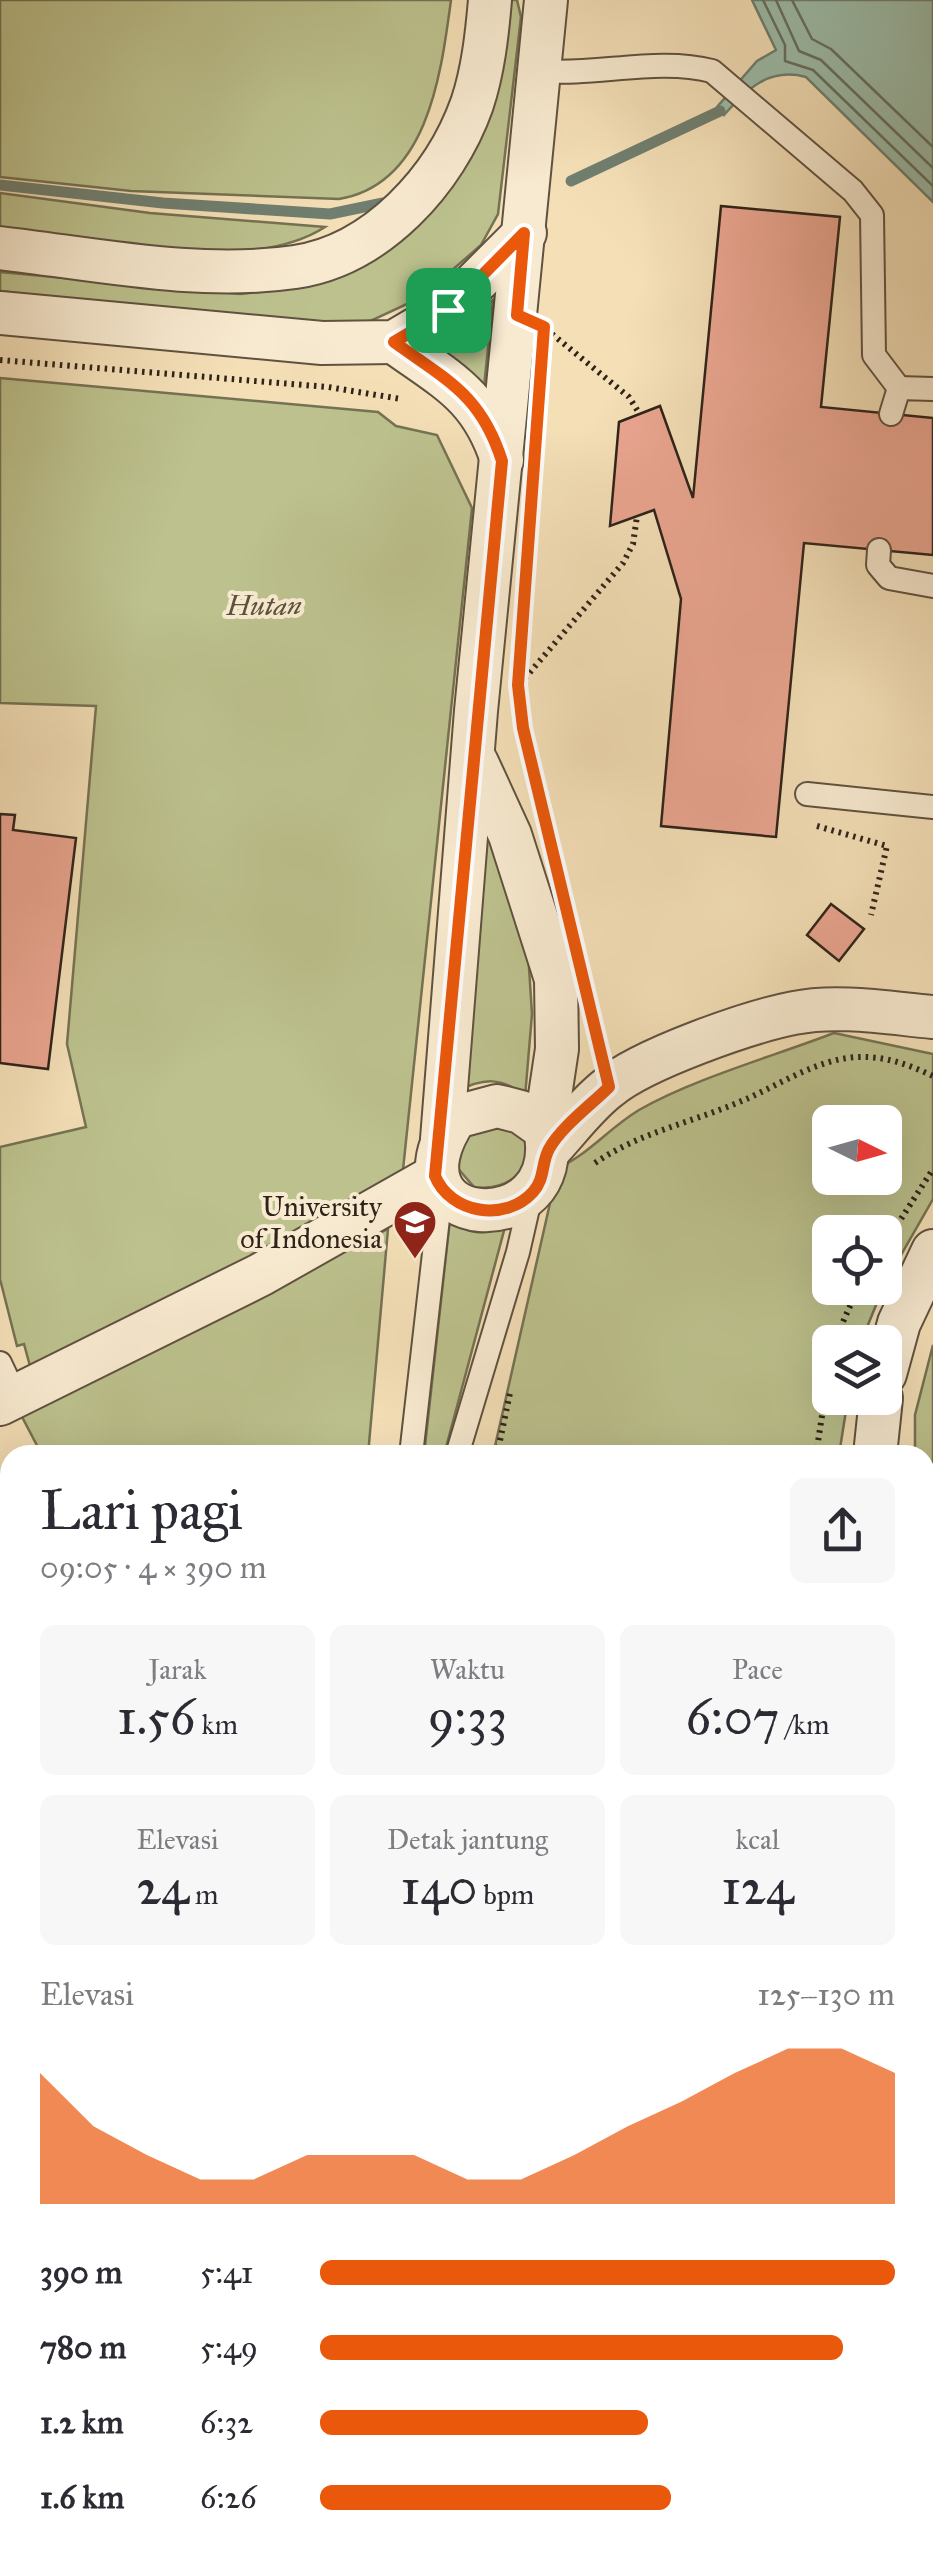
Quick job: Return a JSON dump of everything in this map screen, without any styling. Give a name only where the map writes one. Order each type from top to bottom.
[{"type":"street","points":[[0,248],[242,272],[299,266],[338,253],[397,216],[426,186],[453,147],[472,103],[490,0]]},
{"type":"street","points":[[546,0],[476,712],[439,1169],[473,1210],[499,1210],[531,1195],[559,1149],[609,1087],[681,1052],[796,1012],[874,1011],[933,1017]]},
{"type":"street","points":[[0,313],[322,343],[394,342],[448,310],[524,233]]},
{"type":"street","points":[[394,342],[465,394],[480,411],[502,461]]},
{"type":"street","points":[[475,758],[510,835],[556,978],[559,1149]]},
{"type":"street","points":[[5,1388],[260,1276],[439,1169],[456,1117],[497,1106],[521,1112],[559,1149]]},
{"type":"street","points":[[897,1325],[933,1251]]},
{"type":"street","points":[[876,1445],[879,1415]]},
{"type":"lane","points":[[540,71],[584,74],[688,64],[712,71],[853,190],[872,215],[874,355],[899,388]]},
{"type":"lane","points":[[899,388],[933,388]]},
{"type":"lane","points":[[891,414],[899,388]]},
{"type":"lane","points":[[880,550],[878,565],[889,578],[933,586]]},
{"type":"lane","points":[[811,795],[933,808]]},
{"type":"lane","points":[[412,1445],[439,1169]]},
{"type":"lane","points":[[460,1445],[518,1252],[531,1195]]},
{"type":"path","points":[[542,346],[544,327],[629,397],[639,414]]},
{"type":"path","points":[[0,360],[328,387],[394,395],[410,404]]},
{"type":"path","points":[[476,712],[518,685],[623,563],[633,544],[637,516]]},
{"type":"path","points":[[519,670],[518,685],[541,804]]},
{"type":"path","points":[[811,795],[816,826],[824,832],[887,846],[871,915]]},
{"type":"path","points":[[559,1149],[622,1144],[741,1102],[811,1069],[858,1056],[903,1062],[933,1076]]},
{"type":"path","points":[[902,1218],[933,1170]]},
{"type":"path","points":[[818,1445],[822,1415]]},
{"type":"green space","points":[[0,0],[451,0],[435,92],[411,149],[393,172],[369,189],[339,199],[131,191],[0,177]]},
{"type":"green space","points":[[507,0],[517,0],[521,17],[498,214],[481,245],[420,298],[364,324],[247,320],[0,291],[0,272],[240,294],[278,290],[339,273],[382,250]]},
{"type":"green space","points":[[0,193],[150,213],[325,227],[293,242],[254,250],[212,253],[122,248],[0,232]]},
{"type":"green space","points":[[493,300],[484,387],[425,343],[452,331]]},
{"type":"green space","name":"Hutan","points":[[0,378],[378,412],[396,426],[437,435],[472,508],[403,1170],[201,1289],[156,1303],[30,1366],[24,1344],[17,1346],[0,1279],[0,1147],[86,1127],[67,1044],[96,706],[0,703]]},
{"type":"green space","points":[[485,801],[528,952],[532,1014],[525,1097],[509,1085],[492,1081],[456,1092]]},
{"type":"green space","points":[[834,1033],[933,1054],[933,1199],[902,1253],[902,1215],[812,1215],[812,1305],[876,1305],[868,1325],[812,1325],[812,1415],[845,1415],[841,1445],[495,1445],[558,1168],[580,1156],[628,1117],[660,1099]]},
{"type":"green space","points":[[488,1120],[521,1130],[526,1155],[518,1174],[510,1181],[474,1187],[455,1165],[460,1141]]},
{"type":"green space","points":[[450,1219],[476,1232],[505,1227],[447,1445],[425,1445]]},
{"type":"green space","points":[[388,1229],[369,1445],[37,1445],[20,1413]]},
{"type":"green space","points":[[933,1345],[933,1445],[915,1445],[915,1415]]},
{"type":"water","points":[[752,0],[933,0],[933,202],[806,77],[781,75],[760,82],[724,115],[717,107],[757,61],[776,50]]},
{"type":"building","points":[[721,206],[840,217],[821,407],[933,418],[933,555],[804,543],[776,837],[661,826],[681,599],[654,510],[610,526],[619,422],[660,406],[693,498]]},
{"type":"building","points":[[0,814],[15,815],[13,830],[76,838],[48,1069],[0,1063]]},
{"type":"building","points":[[831,904],[864,929],[839,961],[807,935]]},
{"type":"waterway","points":[[571,181],[720,111]]},
{"type":"waterway","points":[[0,185],[163,203],[330,214],[383,203]]},
{"type":"place","name":"University of Indonesia","points":[[415,1260]]},
{"type":"route","points":[[524,233],[517,315],[544,327],[518,685],[523,728],[609,1087],[549,1150],[544,1176],[531,1195],[499,1210],[473,1210],[458,1204],[441,1192],[435,1176],[442,1139],[476,712],[502,461],[489,421],[465,394],[394,342],[448,310],[524,233]]}]
